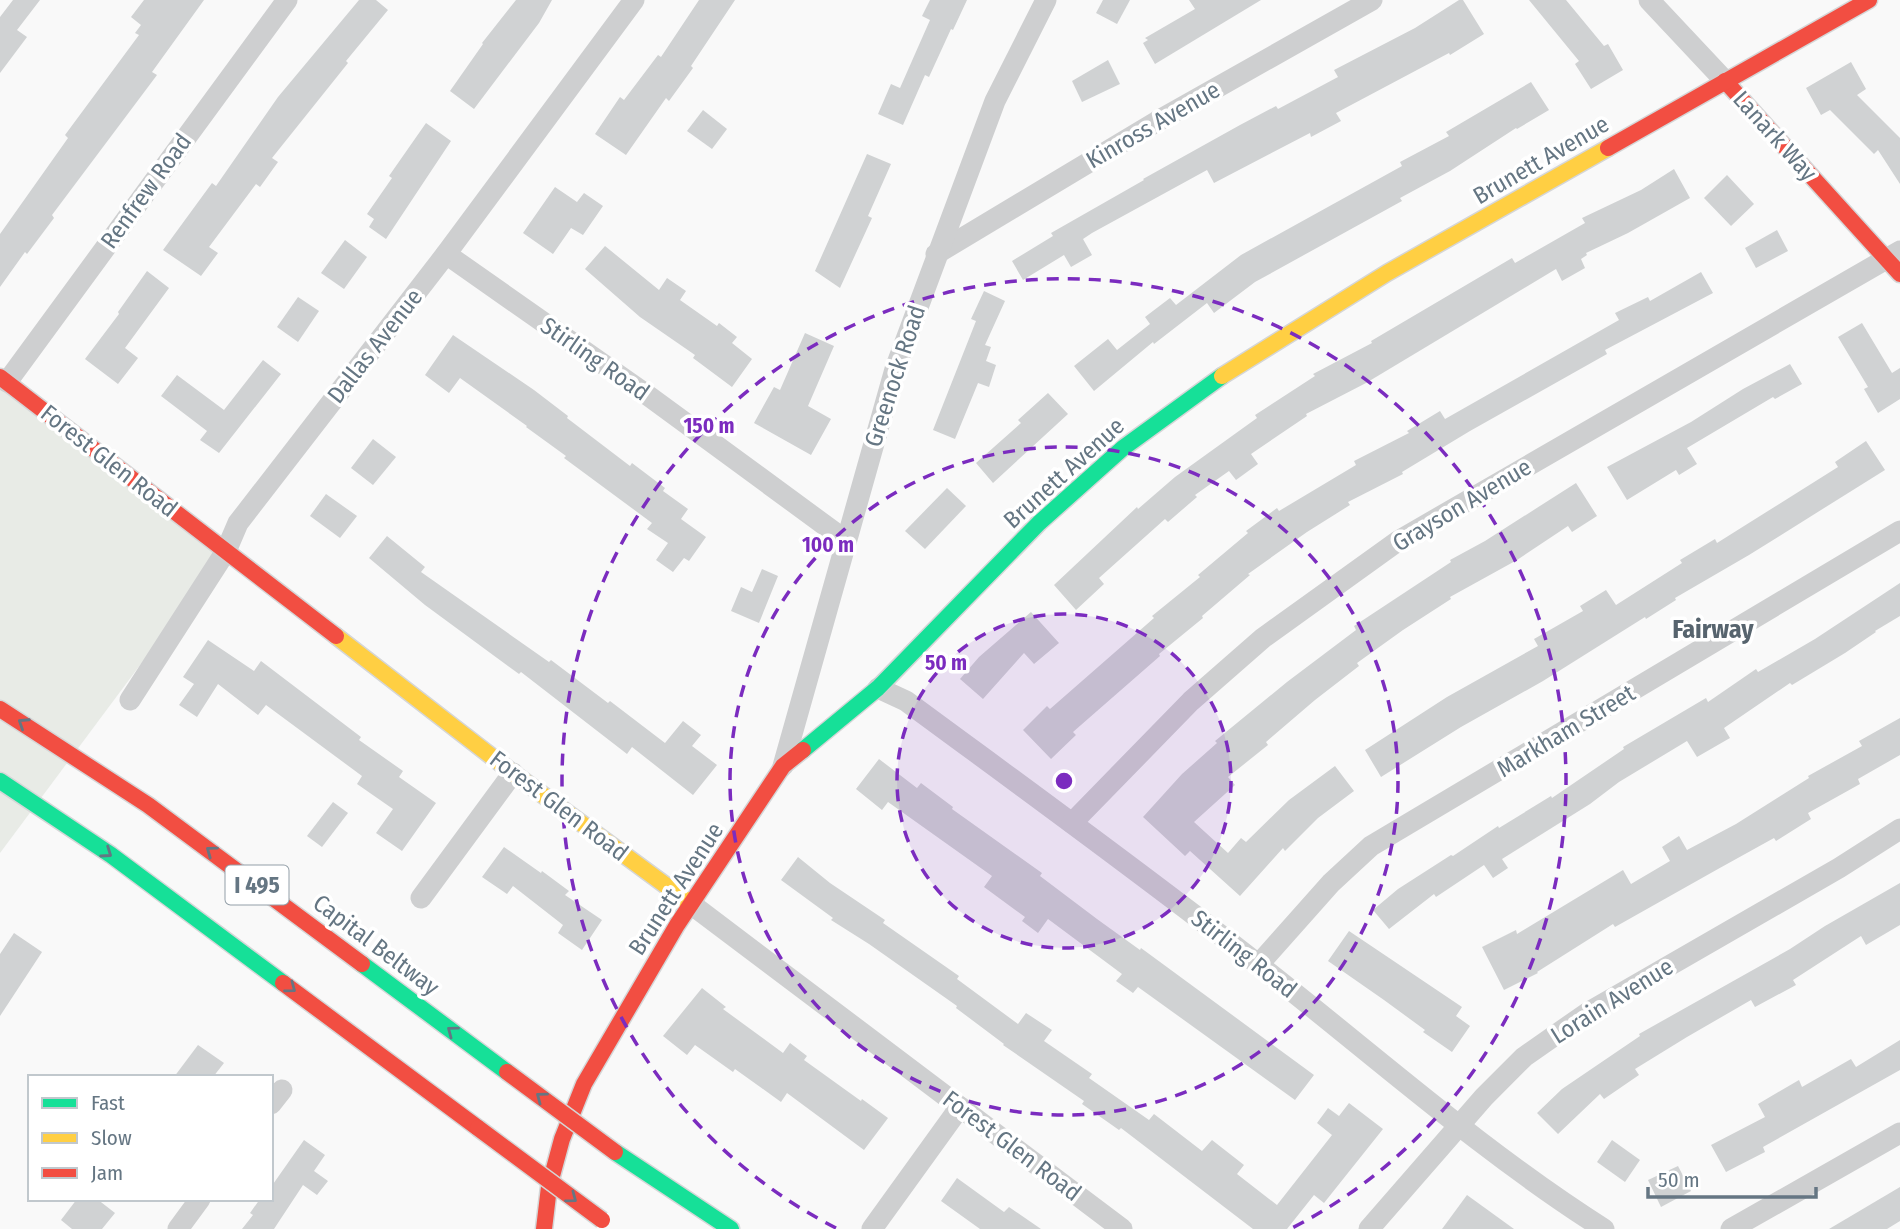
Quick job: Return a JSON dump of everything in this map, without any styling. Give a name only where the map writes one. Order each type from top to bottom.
[{"type":"main road","name":"Brunett Avenue","points":[[544,1229],[548,1187],[562,1139],[584,1084],[691,904],[783,766],[878,688],[1039,523],[1123,448],[1217,379],[1387,273],[1870,0]]},
{"type":"main road","name":"Lanark Way","points":[[1725,81],[1895,261]]},
{"type":"main road","name":"Forest Glen Road","points":[[3,379],[513,773],[691,904]]},
{"type":"main road","name":"Capital Beltway","points":[[0,709],[148,805],[718,1229]]},
{"type":"main road","name":"I 495","points":[[0,781],[132,870],[608,1225]]},
{"type":"main road","points":[[615,1152],[731,1229]]},
{"type":"street","name":"Renfrew Road","points":[[3,379],[287,0]]},
{"type":"street","name":"Dallas Avenue","points":[[130,700],[226,551],[238,523],[446,254],[634,0]]},
{"type":"street","name":"Greenock Road","points":[[783,766],[895,369],[995,101],[1046,0]]},
{"type":"street","name":"Kinross Avenue","points":[[936,254],[1156,122],[1372,0]]},
{"type":"street","name":"Lanark Way","points":[[1649,0],[1725,81]]},
{"type":"street","name":"Stirling Road","points":[[446,254],[650,397],[845,540]]},
{"type":"street","name":"Grayson Avenue","points":[[1072,823],[1211,683],[1263,638],[1368,562],[1420,528],[1895,261]]},
{"type":"street","name":"Markham Street","points":[[1259,964],[1331,883],[1371,846],[1900,531]]},
{"type":"street","name":"Stirling Road","points":[[878,688],[906,701],[1072,823],[1259,964],[1460,1127],[1549,1194],[1604,1229]]},
{"type":"street","points":[[421,898],[513,773]]},
{"type":"street","name":"Lorain Avenue","points":[[1369,1229],[1484,1097],[1524,1058],[1587,1013],[1900,829]]},
{"type":"street","name":"Forest Glen Road","points":[[691,904],[1122,1229]]},
{"type":"street","points":[[872,1229],[960,1107]]},
{"type":"street","points":[[1731,1229],[1900,1133]]},
{"type":"street","points":[[178,1229],[199,1201]]},
{"type":"shaded area","points":[[0,387],[225,551],[0,853]]},
{"type":"building","points":[[13,0],[40,0],[17,30],[27,37],[0,73],[0,17]]},
{"type":"building","points":[[144,0],[204,0],[152,72],[157,75],[52,215],[54,218],[0,287],[0,234],[68,138],[65,135],[139,35],[135,33],[141,25],[131,17]]},
{"type":"building","points":[[359,0],[376,0],[388,10],[272,158],[278,162],[260,187],[256,184],[209,247],[218,253],[201,276],[163,250],[212,183],[216,186],[278,97]]},
{"type":"building","points":[[516,0],[552,0],[539,23],[474,109],[450,91],[482,43]]},
{"type":"building","points":[[699,0],[735,0],[691,66],[693,68],[669,101],[666,98],[626,155],[595,134],[620,97],[624,100],[658,55],[661,57]]},
{"type":"building","points":[[930,0],[967,0],[929,77],[925,75],[903,125],[878,114],[891,84],[900,88],[930,20],[922,16]]},
{"type":"building","points":[[1103,0],[1130,0],[1117,24],[1096,13]]},
{"type":"building","points":[[1189,0],[1261,0],[1155,64],[1143,43],[1148,40],[1145,38],[1195,9]]},
{"type":"building","points":[[1463,0],[1484,34],[1450,55],[1449,53],[1336,113],[1341,121],[1311,137],[1310,133],[1214,183],[1207,170],[1092,233],[1083,239],[1092,255],[1071,267],[1064,255],[1023,280],[1012,261],[1053,236],[1051,233],[1240,125],[1276,106],[1278,109],[1338,77],[1334,70],[1415,28]]},
{"type":"building","points":[[1529,0],[1566,0],[1604,46],[1608,44],[1623,70],[1591,89],[1575,64],[1579,61]]},
{"type":"building","points":[[1108,60],[1120,84],[1082,102],[1072,81]]},
{"type":"building","points":[[1851,62],[1866,89],[1857,95],[1900,138],[1900,184],[1878,150],[1874,154],[1830,110],[1821,115],[1806,88]]},
{"type":"building","points":[[1531,82],[1549,110],[1450,171],[1400,198],[1402,201],[1255,282],[1214,313],[1207,303],[1154,344],[1153,342],[1094,391],[1074,366],[1108,339],[1117,350],[1150,324],[1145,317],[1170,298],[1176,305],[1241,255],[1402,166],[1400,162],[1449,136],[1446,132]]},
{"type":"building","points":[[703,110],[727,129],[712,149],[687,131]]},
{"type":"building","points":[[426,123],[451,141],[386,239],[369,227],[374,219],[367,214],[392,178],[389,176]]},
{"type":"building","points":[[867,154],[891,164],[868,216],[872,218],[840,288],[815,271]]},
{"type":"building","points":[[1674,169],[1690,198],[1586,253],[1581,259],[1585,268],[1562,281],[1556,269],[1366,383],[1306,414],[1307,416],[1251,454],[1258,464],[1236,480],[1229,471],[1195,495],[1197,497],[1168,522],[1165,519],[1099,578],[1104,584],[1076,610],[1054,585],[1137,507],[1138,509],[1175,477],[1257,418],[1255,415],[1315,376],[1313,374],[1372,343],[1371,341],[1512,258],[1515,263],[1585,223],[1582,218],[1641,190]]},
{"type":"building","points":[[1727,175],[1754,204],[1731,226],[1704,198]]},
{"type":"building","points":[[555,187],[577,202],[584,193],[603,206],[583,235],[571,228],[553,254],[523,233]]},
{"type":"building","points":[[1777,230],[1788,251],[1756,268],[1745,248]]},
{"type":"building","points":[[345,240],[367,257],[344,289],[321,273]]},
{"type":"building","points":[[605,246],[659,290],[667,278],[686,291],[680,300],[737,337],[732,343],[752,359],[732,387],[693,358],[695,355],[640,317],[585,269]]},
{"type":"building","points":[[147,271],[169,288],[125,348],[138,358],[118,384],[85,359]]},
{"type":"building","points":[[1701,272],[1713,293],[1605,350],[1607,354],[1470,431],[1402,472],[1403,474],[1348,502],[1350,505],[1248,574],[1250,575],[1202,616],[1203,618],[1073,732],[1076,735],[1051,759],[1023,730],[1047,706],[1050,709],[1154,618],[1152,616],[1200,577],[1198,575],[1248,533],[1246,531],[1277,508],[1279,511],[1356,465],[1354,461],[1409,433],[1407,431],[1440,411],[1445,419],[1619,320],[1615,313],[1648,297],[1650,301]]},
{"type":"building","points":[[984,291],[1005,301],[985,345],[991,347],[986,361],[996,365],[989,387],[978,383],[955,439],[933,430],[976,321],[971,319]]},
{"type":"building","points":[[298,297],[319,311],[298,342],[277,327]]},
{"type":"building","points":[[1862,323],[1892,373],[1900,368],[1900,399],[1878,413],[1864,389],[1868,387],[1838,337]]},
{"type":"building","points":[[805,333],[834,346],[808,406],[831,419],[811,455],[754,423],[774,387],[780,390]]},
{"type":"building","points":[[453,335],[534,390],[630,466],[632,463],[665,488],[663,491],[688,509],[681,519],[706,537],[689,561],[684,558],[673,572],[656,560],[668,543],[647,529],[652,523],[460,378],[449,393],[425,375]]},
{"type":"building","points":[[263,360],[281,374],[219,453],[200,440],[207,431],[161,396],[177,375],[224,410]]},
{"type":"building","points":[[1790,364],[1802,384],[1775,399],[1773,397],[1687,448],[1697,464],[1679,475],[1676,470],[1627,500],[1607,467]]},
{"type":"building","points":[[1048,393],[1068,414],[993,483],[976,463],[1021,423],[1018,420]]},
{"type":"building","points":[[373,439],[396,457],[373,485],[351,468]]},
{"type":"building","points":[[1866,441],[1885,470],[1675,598],[1676,600],[1646,619],[1645,617],[1381,777],[1365,750],[1447,697],[1538,646],[1534,639],[1583,611],[1580,606],[1606,590],[1616,605],[1682,563],[1680,560],[1715,539],[1717,543],[1838,467],[1835,462]]},
{"type":"building","points":[[1576,483],[1597,516],[1572,532],[1568,526],[1517,560],[1450,597],[1451,599],[1403,630],[1357,663],[1359,666],[1315,700],[1266,742],[1268,745],[1228,777],[1235,785],[1194,822],[1228,853],[1241,838],[1246,842],[1289,800],[1335,766],[1354,791],[1318,818],[1285,851],[1283,848],[1240,896],[1190,851],[1185,856],[1143,817],[1182,774],[1217,743],[1215,741],[1356,630],[1354,626],[1451,562],[1450,560]]},
{"type":"building","points":[[947,488],[966,506],[925,549],[905,531]]},
{"type":"building","points":[[326,494],[357,516],[340,538],[310,516]]},
{"type":"building","points":[[387,536],[425,567],[421,572],[549,662],[551,660],[608,703],[610,701],[665,743],[683,721],[701,735],[692,746],[717,765],[693,795],[632,747],[627,754],[521,672],[519,674],[425,605],[369,558]]},
{"type":"building","points":[[762,569],[778,576],[759,623],[731,611],[741,587],[752,592]]},
{"type":"building","points":[[1900,583],[1900,616],[1845,653],[1792,685],[1790,683],[1724,728],[1730,738],[1697,757],[1687,741],[1502,859],[1508,868],[1493,878],[1484,865],[1436,897],[1434,894],[1389,929],[1373,910],[1398,889],[1451,855],[1551,796],[1552,798],[1624,749],[1623,747],[1706,698],[1708,702],[1756,669],[1758,672],[1815,639]]},
{"type":"building","points":[[1031,612],[1059,643],[1034,664],[1024,653],[983,699],[960,679],[979,657]]},
{"type":"building","points":[[208,640],[254,671],[261,661],[361,737],[359,740],[403,771],[399,777],[436,803],[402,851],[376,833],[393,809],[357,784],[362,776],[266,705],[258,715],[218,684],[197,717],[179,705],[194,684],[183,677]]},
{"type":"building","points":[[1900,718],[1900,755],[1858,779],[1860,784],[1808,813],[1811,819],[1776,841],[1774,838],[1615,927],[1613,924],[1538,973],[1504,990],[1482,947],[1516,930],[1517,934],[1623,870],[1631,884],[1670,861],[1662,847],[1679,836],[1687,850],[1736,824],[1809,778],[1808,776],[1862,746],[1859,741]]},
{"type":"building","points":[[879,759],[917,788],[921,783],[953,807],[952,809],[1042,873],[1040,876],[1097,919],[1140,950],[1141,948],[1314,1075],[1295,1100],[1138,987],[1133,993],[1116,981],[1122,974],[1048,919],[1038,933],[1022,921],[1025,917],[984,887],[992,876],[888,802],[882,810],[856,789]]},
{"type":"building","points":[[333,802],[348,813],[322,847],[307,836]]},
{"type":"building","points":[[504,847],[569,891],[565,895],[602,920],[582,950],[558,933],[563,925],[513,886],[507,894],[482,877]]},
{"type":"building","points":[[798,857],[830,883],[885,920],[883,923],[959,976],[957,979],[1018,1024],[1026,1013],[1052,1030],[1044,1041],[1092,1074],[1089,1078],[1149,1120],[1154,1114],[1202,1151],[1212,1140],[1244,1165],[1237,1174],[1277,1205],[1332,1135],[1317,1123],[1328,1108],[1339,1116],[1349,1103],[1383,1129],[1324,1203],[1314,1195],[1287,1229],[1253,1229],[1121,1128],[1119,1130],[1082,1104],[1084,1101],[1003,1045],[956,1008],[957,1006],[831,920],[833,918],[781,880]]},
{"type":"building","points":[[1900,883],[1900,925],[1866,945],[1861,936],[1793,980],[1796,985],[1755,1007],[1751,1000],[1687,1037],[1635,1069],[1639,1075],[1604,1099],[1600,1094],[1558,1134],[1537,1113],[1562,1089],[1640,1036],[1639,1034]]},
{"type":"building","points":[[1349,931],[1462,1007],[1456,1016],[1470,1026],[1452,1052],[1328,961]]},
{"type":"building","points":[[14,933],[42,952],[0,1016],[0,954]]},
{"type":"building","points":[[702,988],[726,1007],[723,1009],[783,1053],[790,1043],[807,1056],[804,1060],[888,1118],[864,1150],[787,1093],[781,1102],[695,1045],[687,1055],[663,1036]]},
{"type":"building","points":[[1900,1040],[1900,1070],[1763,1147],[1765,1152],[1726,1172],[1711,1145],[1765,1117],[1758,1104],[1799,1080],[1802,1087],[1851,1059],[1856,1067]]},
{"type":"building","points":[[198,1045],[224,1063],[215,1075],[176,1075]]},
{"type":"building","points":[[304,1140],[325,1155],[314,1171],[328,1181],[317,1195],[303,1185],[274,1229],[242,1229],[253,1215],[250,1213],[259,1201],[273,1201],[273,1184]]},
{"type":"building","points":[[1612,1140],[1640,1160],[1625,1182],[1597,1162]]},
{"type":"building","points":[[1678,1166],[1691,1191],[1661,1207],[1648,1180]]},
{"type":"building","points":[[957,1178],[1004,1212],[1009,1207],[1041,1229],[980,1229],[941,1201]]},
{"type":"building","points":[[1900,1187],[1900,1221],[1887,1229],[1829,1229]]},
{"type":"building","points":[[1467,1195],[1514,1229],[1442,1229]]},
{"type":"building","points":[[75,1201],[100,1201],[115,1213],[102,1229],[72,1229],[61,1220]]},
{"type":"traffic: fast","points":[[803,750],[878,688],[1039,523],[1123,448],[1222,376]]},
{"type":"traffic: fast","points":[[0,781],[111,855],[283,983]]},
{"type":"traffic: fast","points":[[362,964],[507,1072]]},
{"type":"traffic: fast","points":[[615,1152],[731,1229]]},
{"type":"traffic: slow","points":[[1222,376],[1387,273],[1608,148]]},
{"type":"traffic: slow","points":[[336,636],[513,773],[691,904]]},
{"type":"traffic: jam","points":[[1608,148],[1869,0]]},
{"type":"traffic: jam","points":[[1725,81],[1900,274]]},
{"type":"traffic: jam","points":[[0,377],[336,636]]},
{"type":"traffic: jam","points":[[0,709],[148,805],[362,964]]},
{"type":"traffic: jam","points":[[544,1229],[549,1187],[562,1139],[584,1084],[677,925],[783,766],[803,750]]},
{"type":"traffic: jam","points":[[283,983],[478,1128]]},
{"type":"traffic: jam","points":[[507,1072],[615,1152]]},
{"type":"traffic: jam","points":[[478,1128],[602,1220]]},
{"type":"district","name":"Fairway","points":[[1713,629]]}]
